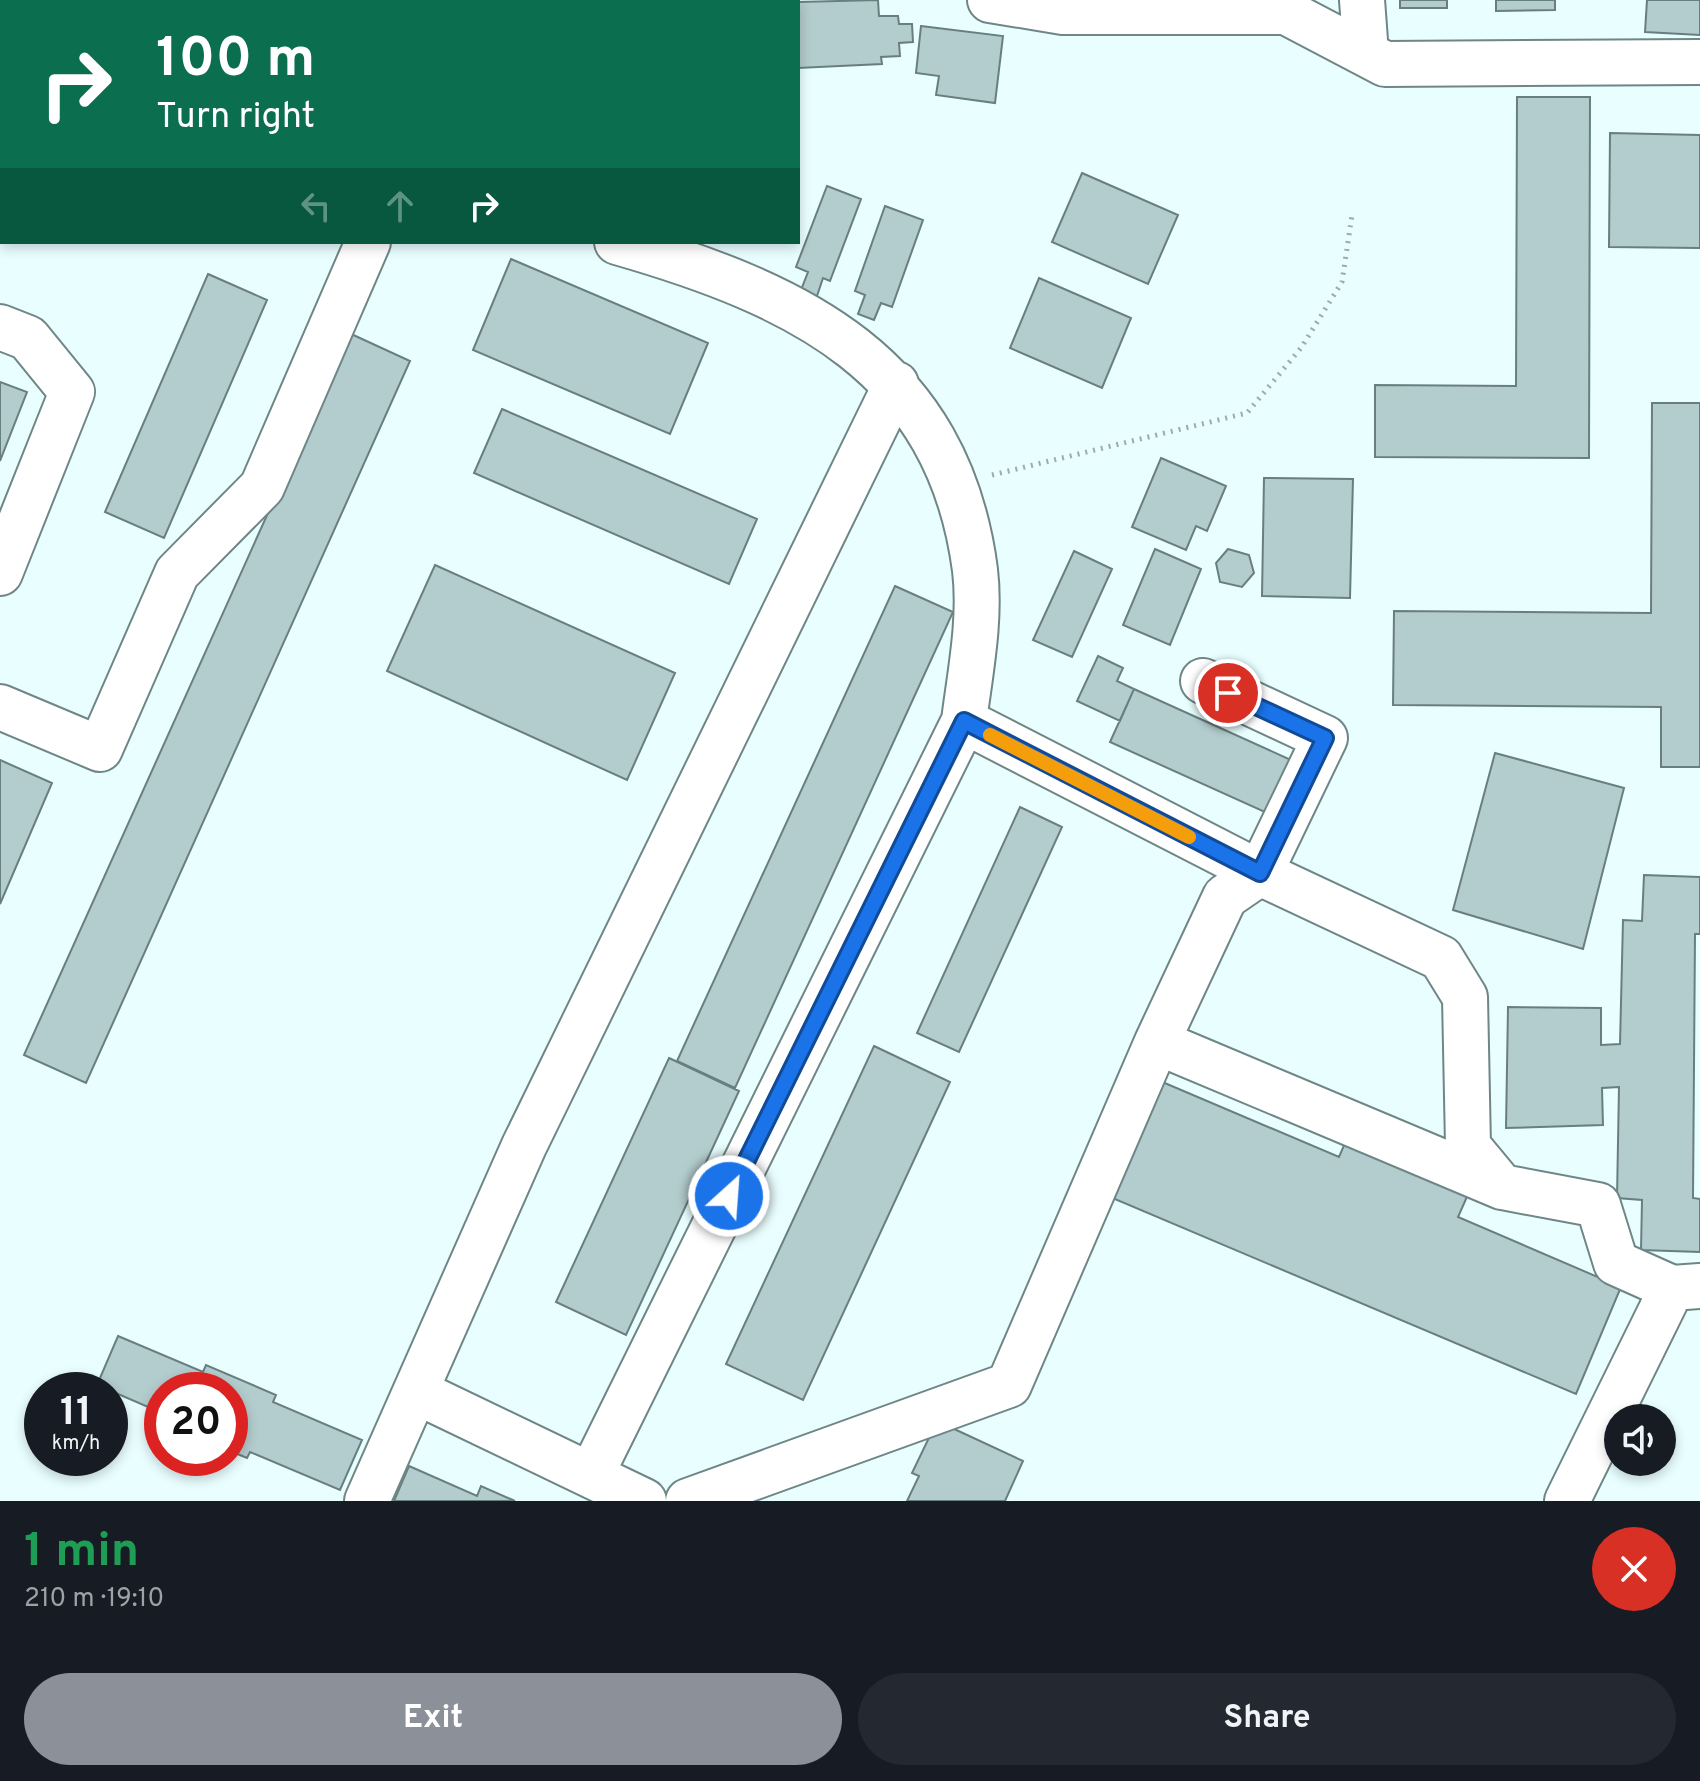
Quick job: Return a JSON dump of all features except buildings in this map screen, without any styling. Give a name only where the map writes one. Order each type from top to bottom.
[{"type":"lane","points":[[990,0],[1064,6],[1286,12],[1385,64],[1700,62]]},
{"type":"lane","points":[[1362,0],[1366,54]]},
{"type":"lane","points":[[0,707],[100,749],[177,573],[262,487],[367,244]]},
{"type":"lane","points":[[591,1475],[964,721],[975,631],[975,572],[956,483],[922,418],[896,384],[836,334],[758,293],[696,265],[624,244]]},
{"type":"lane","points":[[0,327],[28,338],[72,392],[0,573]]},
{"type":"lane","points":[[367,1501],[524,1146],[896,384]]},
{"type":"lane","points":[[688,1501],[1009,1385],[1157,1042],[1225,897],[1260,873],[1325,738],[1203,681]]},
{"type":"lane","points":[[964,721],[1260,873],[1441,958],[1465,997],[1468,1146],[1502,1187]]},
{"type":"lane","points":[[1157,1042],[1502,1187],[1598,1205],[1616,1263],[1686,1287],[1567,1501]]},
{"type":"lane","points":[[417,1392],[644,1501]]},
{"type":"path","points":[[956,483],[1247,413],[1301,348],[1342,282],[1352,215]]},
{"type":"slow traffic","points":[[990,735],[1189,837]]},
{"type":"route","points":[[729,1196],[964,721],[1260,873],[1325,738],[1228,693]]}]
